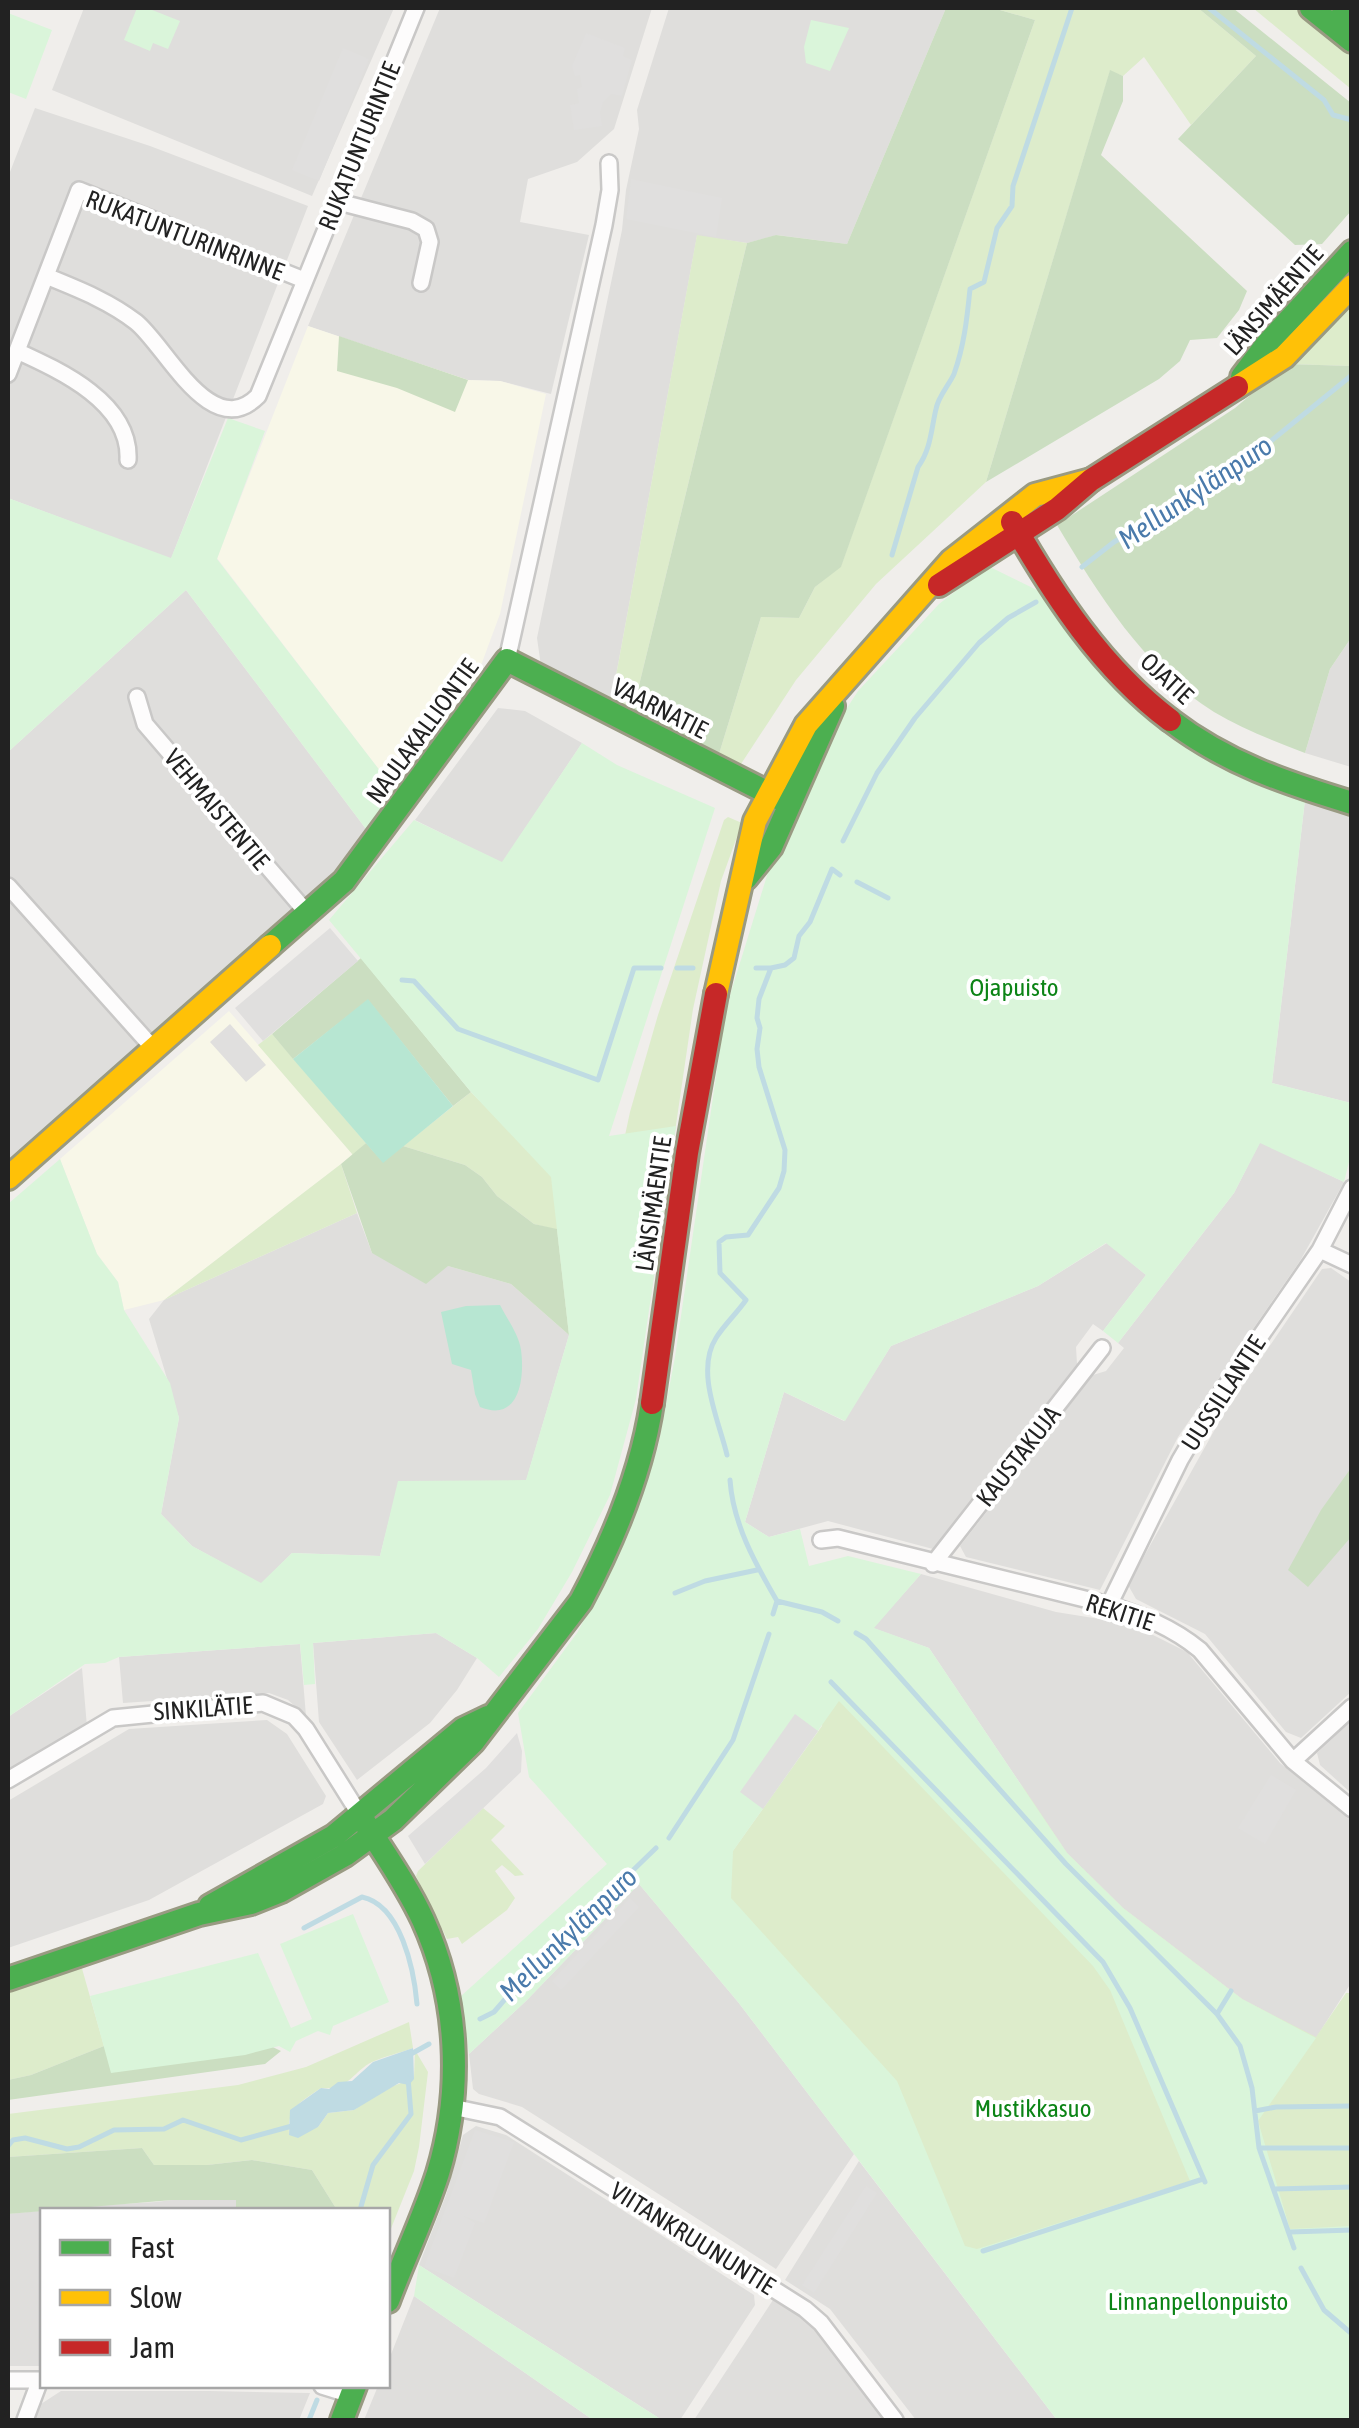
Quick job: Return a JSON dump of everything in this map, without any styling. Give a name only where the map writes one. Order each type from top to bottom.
[{"type":"main road","points":[[1311,8],[1352,41]]},
{"type":"main road","points":[[1342,8],[1352,15]]},
{"type":"main road","name":"LÄNSIMÄENTIE","points":[[1236,385],[1267,344],[1352,252]]},
{"type":"main road","name":"LÄNSIMÄENTIE","points":[[8,1979],[199,1914],[251,1903],[281,1891],[373,1836],[473,1742],[551,1642],[571,1596],[611,1534],[636,1470],[650,1414],[712,999],[744,880],[750,834],[778,798],[806,726],[922,595],[1013,524],[1058,509],[1091,480],[1284,357],[1352,286]]},
{"type":"main road","name":"OJATIE","points":[[1013,524],[1038,568],[1094,643],[1160,712],[1227,758],[1258,773],[1352,803]]},
{"type":"main road","name":"VAARNATIE","points":[[507,660],[778,798]]},
{"type":"main road","name":"NAULAKALLIONTIE","points":[[8,1178],[308,914],[361,860],[507,660]]},
{"type":"main road","name":"LÄNSIMÄENTIE","points":[[199,1914],[221,1898],[305,1854],[360,1816],[464,1729],[491,1715]]},
{"type":"main road","points":[[360,1816],[416,1906],[438,1960],[454,2036],[452,2107],[441,2162],[390,2296]]},
{"type":"main road","points":[[342,2420],[353,2390]]},
{"type":"street","name":"RUKATUNTURINTIE","points":[[46,276],[92,295],[142,326],[184,382],[212,402],[238,410],[246,408],[258,396],[416,8]]},
{"type":"street","name":"NAULAKALLIONTIE","points":[[507,660],[604,225],[610,190],[609,163]]},
{"type":"street","name":"RUKATUNTURINRINNE","points":[[8,374],[79,190],[304,280]]},
{"type":"street","points":[[335,201],[426,228],[430,242],[421,283]]},
{"type":"street","points":[[17,351],[53,368],[96,397],[123,426],[129,442],[128,460]]},
{"type":"street","name":"VEHMAISTENTIE","points":[[137,697],[145,724],[308,914]]},
{"type":"street","points":[[8,886],[153,1048]]},
{"type":"street","name":"UUSSILLANTIE","points":[[1109,1606],[1200,1426],[1320,1250],[1352,1188]]},
{"type":"street","points":[[1320,1250],[1352,1265]]},
{"type":"street","name":"KAUSTAKUJA","points":[[934,1564],[1102,1348]]},
{"type":"street","name":"REKITIE","points":[[821,1540],[838,1538],[1109,1606],[1182,1635],[1200,1650],[1293,1761],[1352,1808]]},
{"type":"street","name":"SINKILÄTIE","points":[[8,1780],[113,1718],[263,1703],[294,1716],[306,1729],[360,1816]]},
{"type":"street","points":[[1293,1761],[1352,1707]]},
{"type":"street","name":"VIITANKRUUNUNTIE","points":[[452,2107],[500,2116],[805,2309],[821,2323],[895,2420]]},
{"type":"street","points":[[8,2380],[40,2380]]},
{"type":"street","points":[[25,2420],[40,2382]]},
{"type":"shaded area","points":[[84,8],[394,8],[312,196],[52,90]]},
{"type":"shaded area","points":[[440,8],[652,8],[614,129],[577,162],[528,179],[520,222],[589,235],[551,394],[500,381],[468,380],[308,326]]},
{"type":"shaded area","points":[[669,8],[946,8],[847,244],[777,235],[747,243],[697,236],[609,700],[541,666],[537,638],[622,230],[639,129],[637,110]]},
{"type":"shaded area","points":[[586,33],[625,48],[623,56],[632,60],[622,96],[611,94],[603,102],[602,126],[574,130],[570,105],[579,103],[577,89],[582,87],[580,75],[575,76],[572,66]]},
{"type":"shaded area","points":[[343,48],[369,59],[319,181],[292,170]]},
{"type":"shaded area","points":[[35,108],[150,146],[308,206],[171,559],[8,498],[8,177]]},
{"type":"shaded area","points":[[631,179],[722,198],[716,237],[626,219]]},
{"type":"shaded area","points":[[308,326],[468,380],[500,381],[546,394],[500,614],[480,668],[394,789],[217,558]]},
{"type":"shaded area","points":[[186,590],[366,829],[333,877],[8,1162],[8,752]]},
{"type":"shaded area","points":[[1351,638],[1351,767],[1305,753],[1330,669]]},
{"type":"shaded area","points":[[498,708],[525,711],[582,743],[502,863],[415,820]]},
{"type":"shaded area","points":[[1305,800],[1351,815],[1351,1103],[1272,1083]]},
{"type":"shaded area","points":[[330,928],[358,961],[263,1041],[235,1008]]},
{"type":"shaded area","points":[[229,1011],[353,1155],[164,1300],[124,1310],[118,1282],[97,1254],[60,1159]]},
{"type":"shaded area","points":[[230,1024],[266,1065],[246,1082],[210,1042]]},
{"type":"shaded area","points":[[1260,1142],[1344,1182],[1300,1261],[1178,1437],[1100,1590],[966,1557],[960,1546],[1093,1375],[1106,1371],[1124,1348],[1118,1343],[1234,1193]]},
{"type":"shaded area","points":[[357,1213],[372,1253],[448,1266],[511,1284],[569,1335],[526,1481],[399,1481],[380,1556],[292,1553],[261,1584],[192,1546],[161,1514],[179,1418],[149,1319],[164,1300]]},
{"type":"shaded area","points":[[1107,1243],[1146,1275],[1103,1331],[1093,1324],[1076,1347],[1077,1364],[933,1549],[828,1521],[769,1537],[745,1522],[784,1392],[844,1421],[891,1346],[1038,1286]]},
{"type":"shaded area","points":[[1331,1268],[1351,1282],[1351,1692],[1301,1738],[1286,1732],[1205,1634],[1136,1599],[1128,1585],[1224,1413],[1322,1269]]},
{"type":"shaded area","points":[[921,1574],[1056,1612],[1131,1624],[1187,1652],[1280,1763],[1351,1821],[1351,1983],[1316,2038],[1242,1999],[1123,1908],[1067,1853],[929,1648],[873,1628]]},
{"type":"shaded area","points":[[436,1633],[477,1658],[430,1723],[357,1780],[319,1722],[313,1643]]},
{"type":"shaded area","points":[[300,1644],[306,1716],[288,1700],[269,1693],[123,1703],[119,1657]]},
{"type":"shaded area","points":[[82,1668],[87,1727],[8,1772],[8,1717]]},
{"type":"shaded area","points":[[795,1714],[818,1731],[763,1809],[740,1792]]},
{"type":"shaded area","points":[[267,1720],[287,1734],[326,1796],[323,1804],[149,1900],[8,1948],[8,1801],[129,1729]]},
{"type":"shaded area","points":[[1351,1721],[1351,1793],[1320,1765],[1317,1753]]},
{"type":"shaded area","points":[[517,1733],[522,1751],[521,1772],[425,1864],[408,1836],[486,1768]]},
{"type":"shaded area","points":[[1271,1775],[1296,1790],[1265,1844],[1238,1828]]},
{"type":"shaded area","points":[[639,1884],[738,2002],[854,2154],[776,2269],[522,2107],[473,2089],[469,2054]]},
{"type":"shaded area","points":[[630,1898],[639,1907],[561,1990],[552,1981]]},
{"type":"shaded area","points":[[476,2126],[506,2135],[754,2295],[755,2305],[680,2420],[662,2420],[419,2265],[446,2195],[463,2135]]},
{"type":"shaded area","points":[[475,2130],[514,2142],[484,2223],[463,2216],[475,2223],[454,2278],[424,2267]]},
{"type":"shaded area","points":[[859,2161],[1057,2420],[916,2420],[830,2309],[785,2280]]},
{"type":"shaded area","points":[[866,2186],[877,2193],[814,2293],[802,2285]]},
{"type":"shaded area","points":[[172,2200],[236,2200],[236,2208],[68,2208]]},
{"type":"shaded area","points":[[40,2211],[40,2366],[8,2366],[8,2214]]},
{"type":"shaded area","points":[[414,2296],[593,2420],[364,2420],[377,2388],[390,2388],[390,2357]]},
{"type":"shaded area","points":[[773,2300],[807,2320],[886,2420],[694,2420]]},
{"type":"shaded area","points":[[61,2391],[310,2393],[299,2420],[35,2420],[41,2404]]},
{"type":"green space","points":[[137,8],[180,21],[168,49],[153,43],[150,51],[124,40]]},
{"type":"green space","points":[[946,8],[993,8],[1035,20],[841,567],[815,587],[799,618],[761,617],[719,754],[633,710],[747,243],[776,235],[847,244]]},
{"type":"green space","points":[[993,8],[1198,8],[1256,56],[1191,125],[1144,57],[1123,76],[1110,71],[986,482],[876,584],[796,680],[741,764],[719,754],[761,617],[799,618],[815,587],[841,566],[1035,20]]},
{"type":"green space","points":[[1198,8],[1233,8],[1351,103],[1351,211],[1322,244],[1295,245],[1178,139],[1256,56]]},
{"type":"green space","points":[[1253,8],[1295,8],[1351,56],[1351,89]]},
{"type":"green space","points":[[8,13],[52,30],[26,99],[8,92]]},
{"type":"green space","points":[[811,20],[849,28],[830,71],[806,63],[804,47]]},
{"type":"green space","points":[[1110,70],[1123,76],[1123,101],[1101,155],[1247,291],[1239,310],[1217,338],[1190,340],[1180,361],[1159,379],[986,482]]},
{"type":"green space","points":[[697,235],[747,243],[633,710],[609,700]]},
{"type":"green space","points":[[1351,298],[1351,366],[1287,364]]},
{"type":"green space","points":[[339,336],[468,380],[455,412],[397,388],[337,371]]},
{"type":"green space","points":[[1287,364],[1351,366],[1351,638],[1330,669],[1305,753],[1214,712],[1165,674],[1106,603],[1057,525],[1235,408]]},
{"type":"green space","points":[[228,418],[265,431],[217,559],[394,789],[366,829],[186,590],[8,752],[8,498],[171,558]]},
{"type":"green space","name":"Ojapuisto","points":[[988,566],[1041,592],[1109,679],[1141,710],[1305,800],[1272,1083],[1351,1103],[1351,1154],[1344,1182],[1260,1143],[1234,1193],[1118,1343],[1103,1331],[1146,1275],[1106,1243],[1038,1286],[891,1346],[845,1421],[784,1392],[745,1522],[769,1537],[800,1529],[809,1566],[848,1556],[921,1574],[874,1628],[929,1648],[1067,1853],[1123,1908],[1242,1999],[1316,2038],[1258,2121],[1290,2229],[1351,2226],[1351,2420],[1057,2420],[738,2002],[639,1884],[469,2054],[461,1996],[607,1864],[529,1777],[518,1713],[577,1633],[601,1588],[624,1542],[658,1447],[675,1357],[726,1008],[778,840],[825,742],[858,691],[939,604]],"holes":[[[839,1701],[1093,1966],[1110,1990],[1190,2181],[977,2249],[965,2246],[897,2081],[731,1898],[733,1851]]]},
{"type":"green space","points":[[582,743],[617,765],[715,808],[609,1136],[676,1126],[636,1399],[610,1495],[572,1572],[538,1629],[499,1677],[436,1633],[313,1643],[315,1684],[304,1685],[300,1644],[119,1657],[105,1663],[85,1664],[8,1717],[8,1204],[60,1159],[97,1254],[118,1282],[124,1310],[170,1383],[179,1418],[161,1514],[192,1546],[261,1583],[292,1553],[380,1556],[398,1481],[526,1480],[569,1335],[551,1177],[471,1092],[329,920],[414,820],[502,862]]},
{"type":"green space","points":[[728,817],[742,823],[721,881],[693,1009],[650,1302],[608,1215],[630,1112],[658,1015]]},
{"type":"green space","points":[[361,958],[471,1092],[453,1106],[368,1000],[293,1059],[272,1034]]},
{"type":"green space","points":[[368,999],[453,1106],[383,1163],[293,1059]]},
{"type":"green space","points":[[272,1034],[366,1143],[353,1155],[258,1045]]},
{"type":"green space","points":[[471,1092],[580,1203],[569,1335],[557,1230],[534,1224],[465,1165],[403,1146]]},
{"type":"green space","points":[[366,1143],[383,1162],[403,1146],[465,1165],[534,1224],[557,1229],[569,1335],[511,1284],[448,1266],[426,1284],[372,1253],[341,1164]]},
{"type":"green space","points":[[341,1164],[357,1213],[164,1300]]},
{"type":"green space","points":[[500,1305],[520,1344],[522,1373],[511,1404],[493,1410],[480,1407],[471,1370],[452,1364],[441,1312],[466,1306]]},
{"type":"green space","points":[[1351,1468],[1351,1537],[1308,1587],[1288,1570],[1321,1510]]},
{"type":"green space","name":"Mustikkasuo","points":[[825,1679],[1103,1953],[1246,2245],[964,2250],[689,1859],[732,1852],[822,1726]]},
{"type":"green space","points":[[1021,1784],[1067,1853],[1123,1908],[1242,1999],[1316,2037],[1346,1993],[1351,1993],[1351,2251],[1266,2255]]},
{"type":"green space","points":[[483,1808],[505,1826],[491,1840],[524,1875],[515,1876],[502,1865],[495,1871],[515,1898],[507,1910],[462,1944],[458,1937],[447,1939],[416,1876]]},
{"type":"green space","points":[[353,1914],[389,2002],[333,2026],[330,2035],[318,2031],[296,2041],[290,2052],[279,2046],[245,2055],[111,2073],[90,1996],[258,1953],[291,2028],[312,2019],[280,1944]]},
{"type":"green space","points":[[81,1965],[104,2046],[8,2080],[8,1989]]},
{"type":"green space","points":[[409,2022],[413,2048],[372,2062],[338,2087],[321,2088],[297,2106],[289,2125],[289,2134],[318,2127],[328,2113],[354,2110],[383,2090],[414,2078],[415,2050],[428,2072],[419,2147],[414,2171],[390,2231],[390,2208],[336,2208],[312,2170],[252,2160],[154,2165],[142,2148],[8,2157],[8,2114],[238,2085],[306,2067]]},
{"type":"green space","points":[[262,2042],[281,2051],[265,2064],[8,2100],[8,2080],[104,2046],[142,2057]]},
{"type":"green space","points":[[142,2148],[154,2165],[252,2160],[312,2170],[336,2208],[236,2208],[236,2200],[172,2200],[40,2208],[40,2211],[8,2214],[8,2157]]},
{"type":"green space","points":[[419,2265],[662,2420],[593,2420],[414,2296]]},
{"type":"water","points":[[413,2048],[414,2079],[409,2085],[399,2083],[354,2110],[328,2113],[318,2127],[298,2138],[289,2135],[290,2110],[321,2088],[352,2081],[373,2062]]},
{"type":"waterway","points":[[892,555],[928,446],[937,405],[957,364],[970,289],[984,282],[997,228],[1012,206],[1013,186],[1072,8]]},
{"type":"waterway","points":[[1209,8],[1324,100],[1333,115],[1352,120]]},
{"type":"waterway","name":"Mellunkylänpuro","points":[[1082,567],[1114,542],[1228,476],[1352,375]]},
{"type":"waterway","name":"Mellunkylänpuro","points":[[843,841],[877,773],[915,718],[979,643],[1008,618],[1036,602]]},
{"type":"waterway","name":"Mellunkylänpuro","points":[[727,1455],[711,1396],[708,1365],[716,1338],[746,1300],[720,1273],[719,1242],[726,1237],[748,1235],[779,1188],[784,1171],[785,1150],[759,1067],[759,999],[771,968],[794,958],[799,936],[810,922],[832,869],[840,875]]},
{"type":"waterway","points":[[857,882],[888,898]]},
{"type":"waterway","points":[[402,980],[414,981],[458,1029],[598,1080],[634,968],[661,968]]},
{"type":"waterway","points":[[677,968],[693,968]]},
{"type":"waterway","points":[[756,968],[771,968]]},
{"type":"waterway","name":"Mellunkylänpuro","points":[[730,1480],[740,1528],[777,1601],[773,1614]]},
{"type":"waterway","points":[[675,1593],[705,1581],[757,1570]]},
{"type":"waterway","points":[[777,1601],[822,1612],[838,1621]]},
{"type":"waterway","points":[[856,1633],[866,1639],[1066,1864],[1217,2014],[1240,2046],[1252,2088],[1259,2148],[1294,2248]]},
{"type":"waterway","name":"Mellunkylänpuro","points":[[669,1838],[733,1740],[769,1634]]},
{"type":"waterway","points":[[831,1682],[1103,1962],[1130,2008],[1205,2182]]},
{"type":"waterway","name":"Mellunkylänpuro","points":[[480,2019],[494,2012],[532,1968],[656,1848]]},
{"type":"waterway","points":[[304,1928],[362,1897],[375,1902],[387,1912],[403,1941],[417,2004]]},
{"type":"waterway","points":[[1217,2014],[1231,1991]]},
{"type":"waterway","name":"Mellunkylänpuro","points":[[411,2054],[429,2044]]},
{"type":"waterway","points":[[361,2208],[373,2165],[411,2114],[408,2078]]},
{"type":"waterway","points":[[1255,2111],[1352,2106]]},
{"type":"waterway","name":"Mellunkylänpuro","points":[[8,2146],[13,2140],[25,2138],[67,2149],[114,2130],[164,2129],[183,2120],[241,2140],[292,2126]]},
{"type":"waterway","points":[[1260,2148],[1352,2148]]},
{"type":"waterway","points":[[983,2251],[1203,2179]]},
{"type":"waterway","points":[[1275,2189],[1352,2187]]},
{"type":"waterway","points":[[1290,2232],[1352,2230]]},
{"type":"waterway","points":[[1301,2268],[1324,2310],[1352,2334]]},
{"type":"waterway","points":[[309,2420],[317,2400]]},
{"type":"traffic: fast","points":[[1311,8],[1352,41]]},
{"type":"traffic: fast","points":[[1343,8],[1352,15]]},
{"type":"traffic: fast","points":[[1242,377],[1267,344],[1352,252]]},
{"type":"traffic: fast","points":[[270,946],[344,881],[507,660],[788,803]]},
{"type":"traffic: fast","points":[[746,878],[771,847],[833,706]]},
{"type":"traffic: fast","points":[[1170,720],[1235,760],[1352,803]]},
{"type":"traffic: fast","points":[[8,1979],[199,1914],[251,1903],[281,1891],[345,1855],[393,1820],[473,1742],[581,1601],[625,1505],[652,1403]]},
{"type":"traffic: fast","points":[[210,1906],[334,1836],[463,1729],[488,1717]]},
{"type":"traffic: fast","points":[[360,1815],[423,1920],[444,1981],[453,2045],[454,2077],[446,2142],[427,2206],[390,2296]]},
{"type":"traffic: fast","points":[[342,2420],[354,2388]]},
{"type":"traffic: slow","points":[[1237,387],[1284,357],[1352,286]]},
{"type":"traffic: slow","points":[[716,994],[755,821],[806,725],[951,561],[1035,495],[1091,480]]},
{"type":"traffic: slow","points":[[8,1178],[270,946]]},
{"type":"traffic: jam","points":[[939,585],[1057,509],[1091,480],[1237,387]]},
{"type":"traffic: jam","points":[[1012,522],[1081,629],[1123,678],[1170,720]]},
{"type":"traffic: jam","points":[[652,1403],[687,1153],[716,994]]},
{"type":"park label","name":"Linnanpellonpuisto","points":[[1198,2301]]}]
